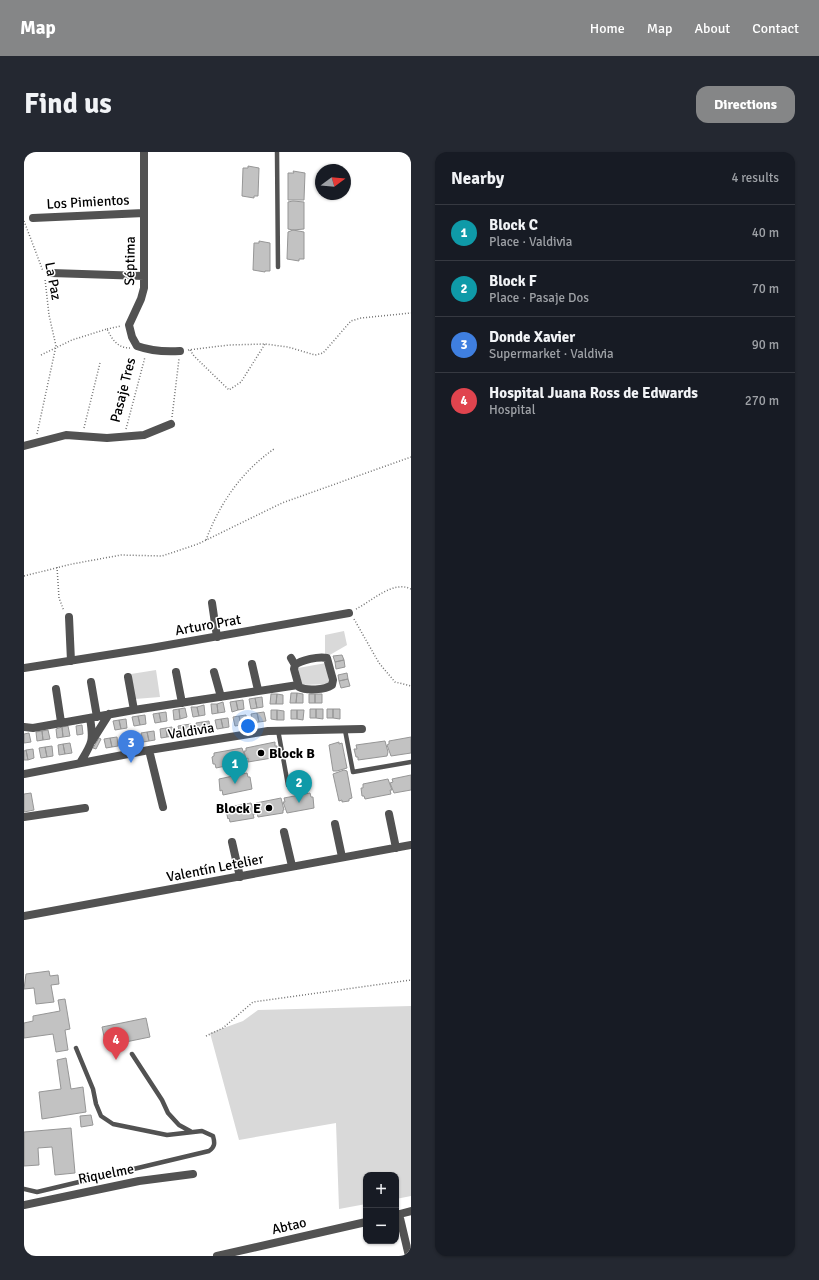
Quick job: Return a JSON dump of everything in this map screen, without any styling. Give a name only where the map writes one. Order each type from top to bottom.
[{"type":"street","name":"Séptima","points":[[129,325],[141,299],[144,288],[144,152]]},
{"type":"street","name":"Los Pimientos","points":[[33,218],[144,212]]},
{"type":"street","points":[[51,273],[144,276]]},
{"type":"street","points":[[129,325],[132,337],[137,346],[166,352],[180,351]]},
{"type":"street","points":[[24,446],[66,435],[107,438],[144,435],[171,424]]},
{"type":"street","points":[[212,603],[217,637]]},
{"type":"street","name":"Arturo Prat","points":[[24,668],[217,637],[349,613]]},
{"type":"street","points":[[69,617],[71,661]]},
{"type":"street","points":[[24,727],[33,728],[61,722],[258,690],[298,686],[306,689],[326,688],[332,685],[333,680],[327,658],[322,657],[300,662],[293,661],[298,686]]},
{"type":"street","points":[[252,664],[258,690]]},
{"type":"street","points":[[176,672],[182,703]]},
{"type":"street","points":[[214,672],[221,697]]},
{"type":"street","points":[[128,677],[134,710]]},
{"type":"street","points":[[91,682],[93,717],[92,741]]},
{"type":"street","points":[[56,689],[61,722]]},
{"type":"street","points":[[80,763],[109,714]]},
{"type":"street","name":"Valdivia","points":[[24,774],[149,750],[278,730],[362,730]]},
{"type":"street","points":[[149,750],[163,807]]},
{"type":"street","points":[[24,817],[85,808]]},
{"type":"street","points":[[389,814],[396,848]]},
{"type":"street","points":[[335,824],[342,857]]},
{"type":"street","points":[[284,832],[292,866]]},
{"type":"street","points":[[232,842],[240,877]]},
{"type":"street","name":"Valentín Letelier","points":[[24,916],[411,845]]},
{"type":"street","name":"Riquelme","points":[[24,1205],[139,1181],[193,1174]]},
{"type":"street","points":[[399,1214],[411,1211]]},
{"type":"street","points":[[399,1218],[409,1256]]},
{"type":"street","name":"Abtao","points":[[217,1256],[363,1223]]},
{"type":"lane","points":[[277,152],[278,267]]},
{"type":"lane","points":[[278,730],[288,785]]},
{"type":"lane","points":[[345,730],[353,772],[411,762]]},
{"type":"lane","points":[[24,1190],[37,1192],[209,1152],[215,1143],[213,1136],[202,1131],[190,1131],[167,1135],[141,1131],[113,1124],[101,1116],[96,1104],[93,1089],[76,1048]]},
{"type":"lane","points":[[132,1054],[162,1100],[168,1113],[179,1125],[190,1131]]},
{"type":"path","name":"La Paz","points":[[24,221],[44,275],[48,315],[56,346]]},
{"type":"path","points":[[171,424],[180,351],[229,345],[265,344],[288,347],[315,355],[323,353],[350,321],[361,318],[411,313]]},
{"type":"path","points":[[41,354],[56,346],[107,329],[129,325]]},
{"type":"path","points":[[107,329],[116,344],[124,348],[137,346]]},
{"type":"path","points":[[190,350],[194,356],[229,390],[241,382],[265,344]]},
{"type":"path","points":[[34,444],[56,346]]},
{"type":"path","name":"Pasaje Tres","points":[[124,436],[146,349]]},
{"type":"path","points":[[82,437],[100,363]]},
{"type":"path","points":[[206,540],[215,516],[234,488],[255,462],[274,449]]},
{"type":"path","points":[[24,576],[121,555],[162,556],[206,540],[282,503],[411,457]]},
{"type":"path","points":[[56,568],[60,598],[65,615],[69,617]]},
{"type":"path","points":[[411,589],[405,586],[390,588],[371,601],[349,613],[379,663],[395,682],[411,686]]},
{"type":"path","points":[[206,1036],[223,1028],[254,1002],[411,980]]},
{"type":"shaded area","points":[[344,631],[347,645],[328,656],[325,655],[325,635]]},
{"type":"shaded area","points":[[326,663],[329,684],[302,685],[298,668]]},
{"type":"shaded area","points":[[156,670],[160,697],[135,699],[131,674]]},
{"type":"shaded area","points":[[411,1006],[411,1196],[399,1198],[399,1172],[363,1172],[363,1205],[339,1209],[336,1123],[239,1140],[210,1033],[243,1021],[258,1010]]},
{"type":"building","points":[[248,166],[259,168],[258,196],[254,196],[254,198],[242,196],[243,168],[248,168]]},
{"type":"building","points":[[293,171],[305,173],[304,200],[288,200],[288,173],[294,173]]},
{"type":"building","points":[[288,202],[304,202],[304,229],[288,229]]},
{"type":"building","points":[[293,230],[304,232],[304,259],[299,259],[299,261],[287,259],[288,232]]},
{"type":"building","points":[[259,241],[270,243],[270,271],[265,272],[253,270],[254,243],[259,243]]},
{"type":"building","points":[[342,655],[344,660],[335,662],[333,656]]},
{"type":"building","points":[[344,660],[345,667],[336,669],[335,662]]},
{"type":"building","points":[[347,673],[348,679],[339,681],[338,675]]},
{"type":"building","points":[[348,679],[350,686],[341,688],[339,681]]},
{"type":"building","points":[[291,693],[297,693],[296,703],[290,703]]},
{"type":"building","points":[[297,693],[303,694],[303,703],[296,703]]},
{"type":"building","points":[[271,694],[277,694],[276,704],[270,704]]},
{"type":"building","points":[[277,694],[283,695],[283,704],[276,704]]},
{"type":"building","points":[[309,694],[315,694],[315,703],[309,703]]},
{"type":"building","points":[[315,694],[322,694],[322,703],[315,703]]},
{"type":"building","points":[[262,697],[263,707],[257,708],[255,698]]},
{"type":"building","points":[[255,698],[257,708],[251,709],[249,699]]},
{"type":"building","points":[[243,700],[244,709],[238,710],[236,701]]},
{"type":"building","points":[[236,701],[238,710],[232,712],[230,702]]},
{"type":"building","points":[[223,702],[225,712],[218,713],[217,704]]},
{"type":"building","points":[[211,704],[217,704],[218,713],[212,714]]},
{"type":"building","points":[[204,705],[205,715],[199,716],[197,707]]},
{"type":"building","points":[[191,707],[197,707],[199,716],[193,717]]},
{"type":"building","points":[[185,708],[187,717],[180,719],[179,709]]},
{"type":"building","points":[[179,709],[180,719],[174,720],[173,710]]},
{"type":"building","points":[[310,709],[316,709],[316,718],[310,718]]},
{"type":"building","points":[[316,709],[323,709],[323,719],[316,718]]},
{"type":"building","points":[[327,709],[333,709],[333,718],[327,718]]},
{"type":"building","points":[[333,709],[340,709],[340,719],[333,718]]},
{"type":"building","points":[[271,710],[277,710],[277,720],[271,719]]},
{"type":"building","points":[[277,710],[284,711],[284,720],[277,720]]},
{"type":"building","points":[[291,710],[297,710],[297,719],[291,719]]},
{"type":"building","points":[[297,710],[304,710],[303,720],[297,719]]},
{"type":"building","points":[[166,712],[167,721],[161,722],[159,713]]},
{"type":"building","points":[[264,712],[266,721],[259,722],[257,713]]},
{"type":"building","points":[[159,713],[161,722],[155,723],[153,714]]},
{"type":"building","points":[[257,713],[259,722],[253,723],[251,714]]},
{"type":"building","points":[[145,715],[146,724],[140,725],[138,716]]},
{"type":"building","points":[[246,715],[247,724],[241,725],[239,716]]},
{"type":"building","points":[[138,716],[140,725],[134,726],[132,717]]},
{"type":"building","points":[[239,716],[241,725],[235,726],[233,717]]},
{"type":"building","points":[[228,718],[229,727],[223,728],[221,719]]},
{"type":"building","points":[[126,719],[127,728],[121,729],[119,720]]},
{"type":"building","points":[[221,719],[223,728],[217,729],[215,720]]},
{"type":"building","points":[[119,720],[121,729],[115,730],[113,721]]},
{"type":"building","points":[[209,721],[210,730],[204,731],[202,722]]},
{"type":"building","points":[[202,722],[204,731],[198,732],[196,723]]},
{"type":"building","points":[[191,724],[192,733],[186,734],[184,725]]},
{"type":"building","points":[[82,725],[83,734],[77,735],[76,726]]},
{"type":"building","points":[[184,725],[186,734],[180,735],[178,726]]},
{"type":"building","points":[[68,726],[70,736],[63,737],[62,727]]},
{"type":"building","points":[[62,727],[63,737],[57,738],[56,729]]},
{"type":"building","points":[[172,727],[174,736],[167,737],[166,728]]},
{"type":"building","points":[[166,728],[167,737],[161,738],[160,729]]},
{"type":"building","points":[[48,730],[50,739],[43,740],[42,731]]},
{"type":"building","points":[[42,731],[43,740],[37,741],[36,732]]},
{"type":"building","points":[[154,731],[155,740],[149,741],[147,732]]},
{"type":"building","points":[[147,732],[149,741],[143,742],[141,733]]},
{"type":"building","points":[[29,733],[31,742],[24,743],[24,734]]},
{"type":"building","points":[[136,734],[137,743],[131,744],[129,735]]},
{"type":"building","points":[[129,735],[131,744],[125,745],[123,736]]},
{"type":"building","points":[[117,737],[118,746],[112,747],[110,738]]},
{"type":"building","points":[[411,737],[411,753],[391,756],[387,745],[389,744],[389,741]]},
{"type":"building","points":[[99,738],[101,739],[96,749],[93,748]]},
{"type":"building","points":[[110,738],[112,747],[106,748],[104,739]]},
{"type":"building","points":[[385,741],[388,752],[387,756],[358,760],[358,757],[356,757],[354,749],[357,749],[356,745]]},
{"type":"building","name":"Block B","points":[[275,742],[278,757],[248,762],[248,758],[246,759],[244,751],[246,751],[246,748]]},
{"type":"building","points":[[339,742],[339,744],[342,743],[347,768],[333,771],[329,745]]},
{"type":"building","points":[[70,743],[72,753],[65,754],[63,744]]},
{"type":"building","points":[[63,744],[65,754],[59,755],[58,745]]},
{"type":"building","points":[[52,746],[53,756],[47,757],[45,747]]},
{"type":"building","points":[[45,747],[47,757],[41,758],[39,748]]},
{"type":"building","points":[[242,748],[246,759],[245,762],[216,768],[215,764],[213,764],[212,757],[214,756],[214,753]]},
{"type":"building","points":[[33,749],[34,758],[28,760],[26,750]]},
{"type":"building","points":[[26,750],[28,760],[24,760],[24,751]]},
{"type":"building","points":[[344,770],[347,771],[352,798],[349,799],[349,801],[342,802],[342,800],[339,801],[333,774]]},
{"type":"building","points":[[247,773],[248,777],[250,777],[252,789],[223,795],[222,790],[220,791],[219,779]]},
{"type":"building","points":[[411,775],[411,790],[394,793],[390,783],[393,782],[392,779]]},
{"type":"building","points":[[388,779],[392,790],[390,790],[391,794],[365,799],[364,796],[362,796],[361,788],[363,788],[363,784]]},
{"type":"building","points":[[31,793],[34,810],[24,812],[24,794]]},
{"type":"building","points":[[310,793],[311,797],[313,797],[314,808],[287,813],[283,802],[285,802],[284,798]]},
{"type":"building","name":"Block E","points":[[281,798],[284,810],[283,813],[258,817],[257,813],[255,814],[253,806],[256,806],[256,803]]},
{"type":"building","points":[[251,803],[255,814],[253,814],[254,818],[230,822],[226,811],[229,811],[228,807]]},
{"type":"building","points":[[49,971],[50,976],[58,975],[59,984],[51,985],[54,1002],[36,1004],[34,988],[24,989],[26,974]]},
{"type":"building","points":[[65,999],[70,1029],[65,1030],[68,1050],[56,1052],[53,1034],[24,1038],[24,1023],[33,1021],[33,1016],[60,1011],[58,1000]]},
{"type":"building","points":[[146,1018],[150,1037],[106,1046],[102,1027]]},
{"type":"building","points":[[66,1058],[71,1089],[83,1087],[86,1112],[42,1119],[39,1092],[61,1089],[57,1060]]},
{"type":"building","points":[[91,1115],[93,1125],[81,1127],[80,1116]]},
{"type":"building","points":[[71,1128],[75,1173],[55,1175],[52,1147],[38,1148],[39,1165],[24,1166],[24,1132]]},
{"type":"place","name":"Block B","points":[[261,753]]},
{"type":"place","name":"Donde Xavier","points":[[131,763]]},
{"type":"place","name":"Block C","points":[[235,784]]},
{"type":"place","name":"Block F","points":[[299,803]]},
{"type":"place","name":"Block E","points":[[269,808]]},
{"type":"place","name":"Hospital Juana Ross de Edwards","points":[[116,1060]]}]
